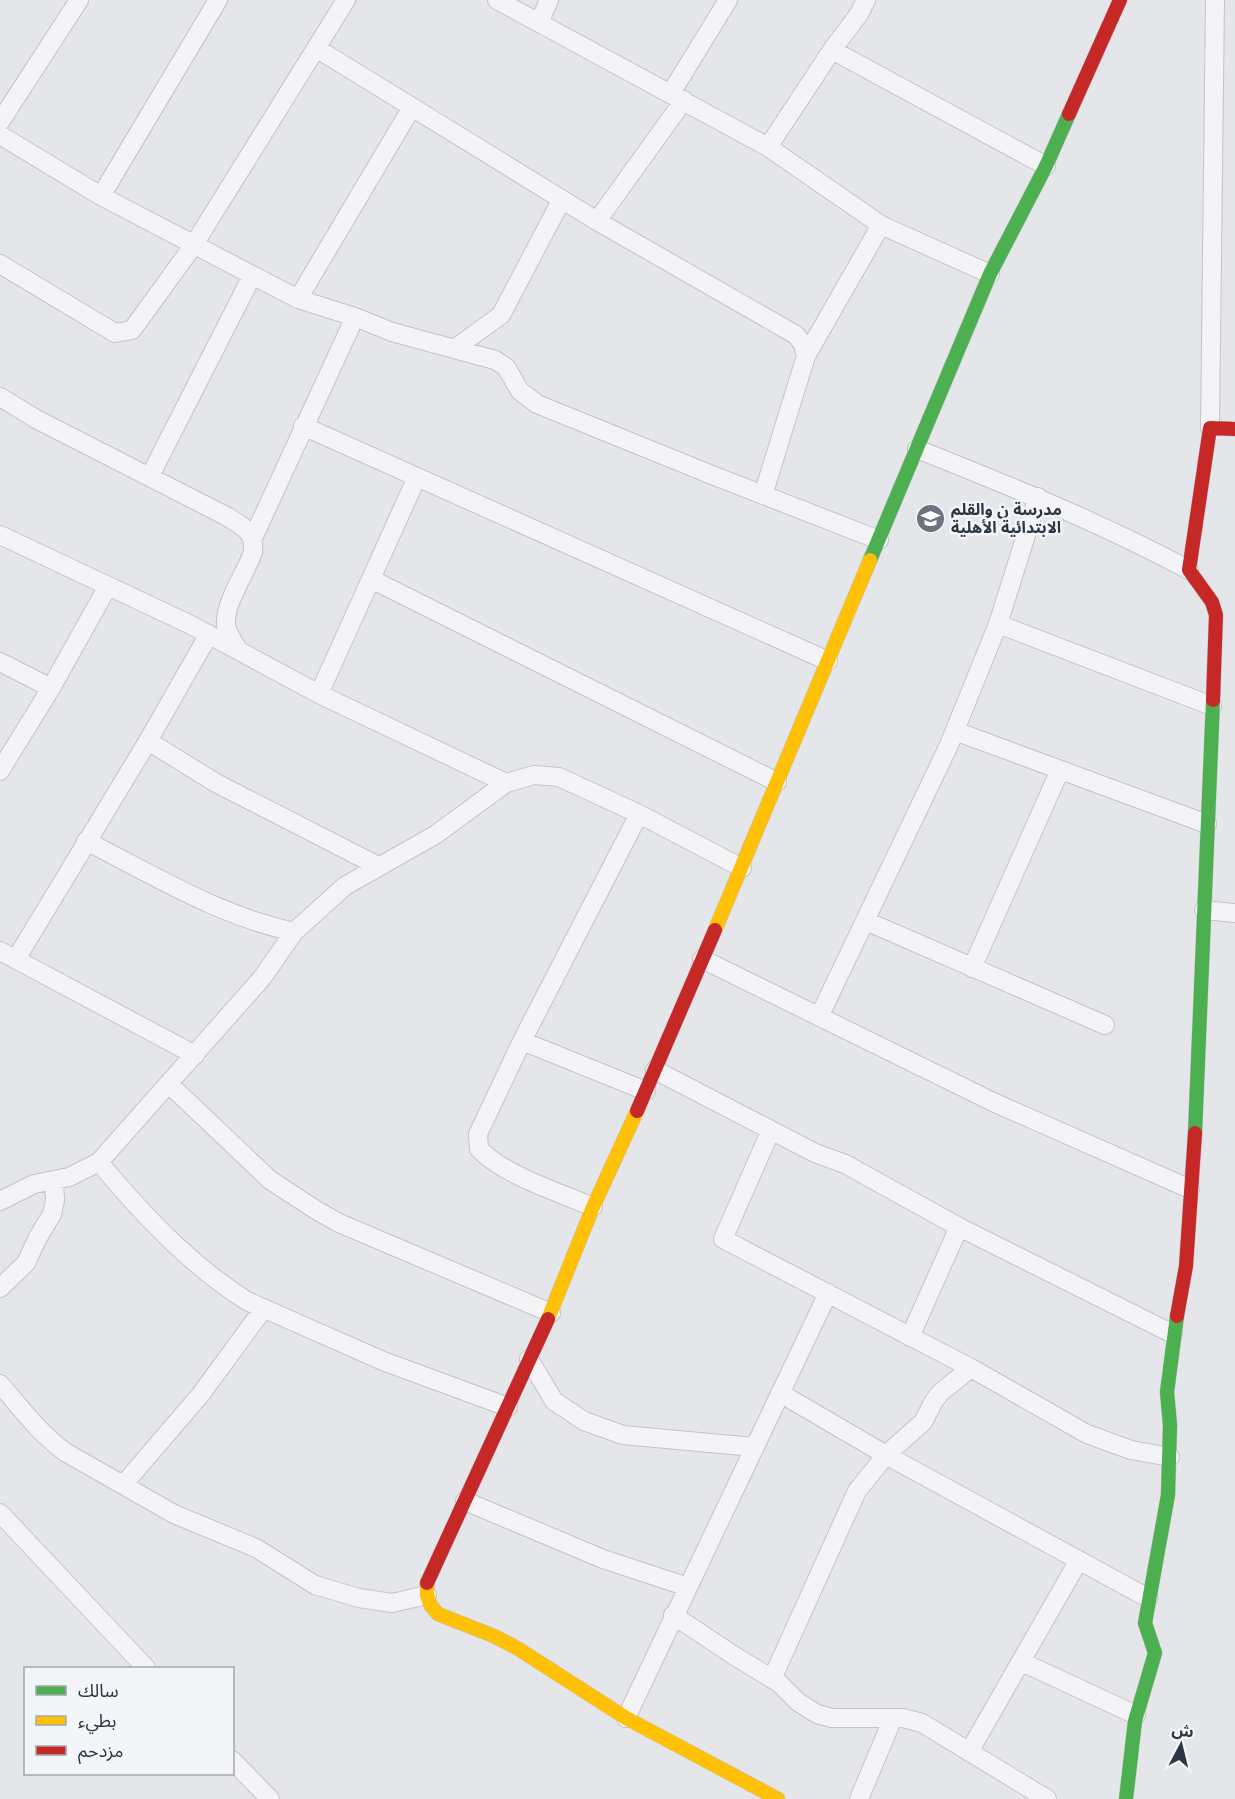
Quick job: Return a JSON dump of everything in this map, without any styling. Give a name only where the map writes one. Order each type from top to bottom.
[{"type":"street","points":[[0,122],[80,0]]},
{"type":"street","points":[[100,196],[218,0]]},
{"type":"street","points":[[0,264],[116,333],[132,330],[193,246],[346,0]]},
{"type":"street","points":[[497,0],[768,147],[881,225],[990,274]]},
{"type":"street","points":[[538,22],[549,0]]},
{"type":"street","points":[[597,221],[677,97],[728,0]]},
{"type":"street","points":[[768,147],[832,50],[859,14],[866,0]]},
{"type":"street","points":[[778,1799],[626,1718],[517,1648],[494,1636],[438,1614],[431,1606],[427,1595],[427,1584],[551,1313],[593,1207],[742,868],[990,274],[1046,166],[1120,0]]},
{"type":"street","points":[[1126,1799],[1136,1715],[1155,1653],[1145,1623],[1166,1511],[1170,1457],[1167,1392],[1173,1334],[1185,1266],[1195,1133],[1215,609],[1210,598],[1193,579],[1189,570],[1210,428],[1215,0]]},
{"type":"street","points":[[316,48],[597,221],[796,335],[803,344],[806,356]]},
{"type":"street","points":[[832,50],[1046,166]]},
{"type":"street","points":[[298,299],[412,107]]},
{"type":"street","points":[[0,135],[100,196],[298,299],[355,317],[392,332],[501,363],[520,391],[537,404],[879,540]]},
{"type":"street","points":[[454,350],[501,315],[562,200]]},
{"type":"street","points":[[763,495],[806,356],[881,225]]},
{"type":"street","points":[[150,476],[252,276]]},
{"type":"street","points":[[239,651],[228,633],[226,617],[230,603],[250,561],[253,552],[253,538],[355,317]]},
{"type":"street","points":[[0,398],[36,419],[226,516],[249,532],[253,538]]},
{"type":"street","points":[[303,426],[828,661]]},
{"type":"street","points":[[1210,428],[1235,429]]},
{"type":"street","points":[[917,449],[1038,497],[1132,540],[1189,570]]},
{"type":"street","points":[[319,694],[417,477]]},
{"type":"street","points":[[819,1017],[955,731],[998,624],[1038,497]]},
{"type":"street","points":[[0,535],[208,634],[319,694],[506,783]]},
{"type":"street","points":[[371,579],[777,782]]},
{"type":"street","points":[[0,771],[51,688],[108,586]]},
{"type":"street","points":[[998,624],[1212,706]]},
{"type":"street","points":[[195,1055],[8,955],[86,841],[148,741],[208,634]]},
{"type":"street","points":[[0,662],[51,688]]},
{"type":"street","points":[[955,731],[1207,824]]},
{"type":"street","points":[[148,741],[216,783],[378,866]]},
{"type":"street","points":[[972,968],[1060,770]]},
{"type":"street","points":[[0,1201],[34,1184],[54,1181],[85,1171],[99,1162],[262,978],[294,932],[345,886],[435,836],[506,783],[534,775],[559,777],[639,814],[742,868]]},
{"type":"street","points":[[593,1207],[503,1168],[478,1149],[478,1134],[522,1041],[639,814]]},
{"type":"street","points":[[86,841],[238,916],[294,932]]},
{"type":"street","points":[[1204,910],[1235,913]]},
{"type":"street","points":[[866,921],[1105,1025]]},
{"type":"street","points":[[702,959],[993,1102],[1190,1190]]},
{"type":"street","points":[[522,1041],[646,1090]]},
{"type":"street","points":[[655,1070],[815,1153],[845,1164],[959,1227],[1173,1334]]},
{"type":"street","points":[[169,1084],[270,1180],[316,1210],[339,1223],[551,1313]]},
{"type":"street","points":[[771,1130],[723,1239],[910,1336],[1101,1440],[1131,1450],[1170,1457]]},
{"type":"street","points":[[99,1162],[132,1202],[200,1266],[227,1288],[264,1308],[383,1361],[508,1407]]},
{"type":"street","points":[[0,1288],[26,1263],[52,1214],[56,1200],[54,1181]]},
{"type":"street","points":[[910,1336],[959,1227]]},
{"type":"street","points":[[626,1718],[828,1293]]},
{"type":"street","points":[[123,1485],[201,1394],[264,1308]]},
{"type":"street","points":[[529,1359],[554,1401],[584,1421],[623,1435],[754,1447]]},
{"type":"street","points":[[772,1679],[857,1491],[886,1455],[923,1422],[940,1393],[970,1368]]},
{"type":"street","points":[[0,1384],[50,1441],[82,1463],[174,1514],[256,1548],[315,1585],[359,1598],[392,1603],[427,1595]]},
{"type":"street","points":[[780,1393],[886,1455],[1148,1598]]},
{"type":"street","points":[[465,1501],[603,1559],[688,1587]]},
{"type":"street","points":[[0,1513],[145,1667]]},
{"type":"street","points":[[969,1752],[1079,1560]]},
{"type":"street","points":[[673,1615],[779,1683],[808,1710],[832,1718],[893,1718],[922,1723],[1047,1799]]},
{"type":"street","points":[[1022,1662],[1136,1715]]},
{"type":"street","points":[[859,1799],[893,1718]]},
{"type":"street","points":[[234,1762],[270,1799]]},
{"type":"traffic: fast","points":[[870,560],[990,274],[1046,166],[1069,114]]},
{"type":"traffic: fast","points":[[1195,1133],[1213,700]]},
{"type":"traffic: fast","points":[[1126,1799],[1135,1721],[1155,1653],[1145,1623],[1168,1495],[1170,1425],[1167,1392],[1177,1316]]},
{"type":"traffic: slow","points":[[715,930],[870,560]]},
{"type":"traffic: slow","points":[[548,1319],[593,1207],[637,1111]]},
{"type":"traffic: slow","points":[[427,1583],[427,1595],[431,1606],[438,1614],[494,1636],[517,1648],[626,1718],[778,1799]]},
{"type":"traffic: jam","points":[[1069,114],[1120,0]]},
{"type":"traffic: jam","points":[[1213,700],[1216,615],[1212,602],[1189,570],[1210,428],[1235,429]]},
{"type":"traffic: jam","points":[[637,1111],[715,930]]},
{"type":"traffic: jam","points":[[1177,1316],[1186,1266],[1195,1133]]},
{"type":"traffic: jam","points":[[427,1583],[548,1319]]},
{"type":"place","name":"مدرسة ن والقلم الابتدائية الأهلية","points":[[930,518]]}]
